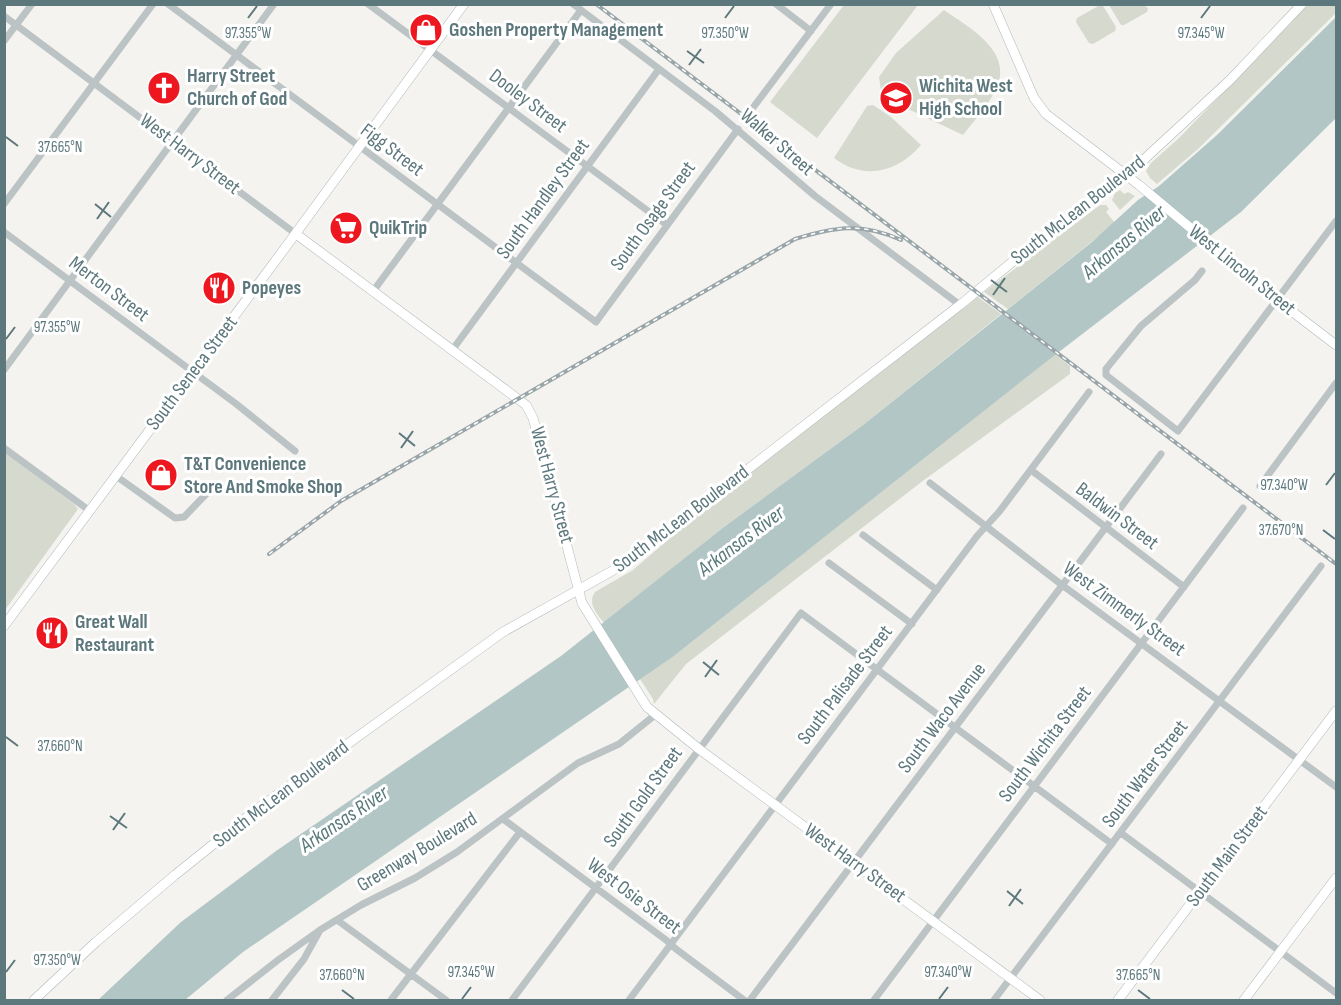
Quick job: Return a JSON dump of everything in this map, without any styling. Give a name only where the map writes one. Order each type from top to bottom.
[{"type":"street","points":[[4,41],[32,4]]},
{"type":"street","points":[[4,204],[153,4]]},
{"type":"street","name":"Figg Street","points":[[168,4],[596,322]]},
{"type":"street","points":[[4,370],[274,4]]},
{"type":"street","name":"Dooley Street","points":[[368,4],[667,225]]},
{"type":"street","name":"South Seneca Street","points":[[4,626],[464,4]]},
{"type":"street","name":"Walker Street","points":[[573,4],[738,129],[815,195],[960,304]]},
{"type":"street","points":[[776,4],[811,31]]},
{"type":"street","points":[[752,109],[831,4]]},
{"type":"street","name":"West Lincoln Street","points":[[993,4],[1038,104],[1046,114],[1139,185],[1219,253],[1336,345]]},
{"type":"street","name":"South McLean Boulevard","points":[[34,1000],[104,936],[256,810],[503,632],[628,562],[1039,240],[1126,176],[1230,80],[1302,4]]},
{"type":"street","points":[[374,291],[581,10]]},
{"type":"street","name":"West Harry Street","points":[[4,16],[526,405],[533,418],[582,603],[647,707],[699,749],[1040,1000]]},
{"type":"street","name":"South Handley Street","points":[[453,349],[660,69]]},
{"type":"street","name":"South Osage Street","points":[[596,322],[738,129]]},
{"type":"street","points":[[1202,271],[1195,280],[1131,336],[1106,369],[1106,375],[1178,430],[1336,221]]},
{"type":"street","name":"Merton Street","points":[[4,232],[295,451]]},
{"type":"street","points":[[1260,486],[1336,383]]},
{"type":"street","name":"South Palisade Street","points":[[629,1000],[1089,392]]},
{"type":"street","points":[[4,448],[90,511]]},
{"type":"street","name":"South Waco Avenue","points":[[750,1000],[1161,454]]},
{"type":"street","name":"Baldwin Street","points":[[1030,471],[1184,586]]},
{"type":"street","points":[[116,476],[175,518],[184,517],[211,489]]},
{"type":"street","name":"West Zimmerly Street","points":[[930,483],[1062,585],[1336,787]]},
{"type":"street","name":"South Wichita Street","points":[[874,1000],[1243,508]]},
{"type":"street","points":[[863,535],[937,590]]},
{"type":"street","points":[[829,563],[912,624]]},
{"type":"street","name":"South Water Street","points":[[994,1000],[1321,566]]},
{"type":"street","name":"South Gold Street","points":[[512,1000],[801,613],[877,670]]},
{"type":"street","points":[[877,670],[1112,844]]},
{"type":"street","name":"South Main Street","points":[[1118,1000],[1336,711]]},
{"type":"street","name":"Greenway Boulevard","points":[[227,1000],[320,930],[449,858],[578,763],[619,744],[655,715]]},
{"type":"street","name":"West Osie Street","points":[[503,819],[744,1000]]},
{"type":"street","points":[[391,1000],[520,832]]},
{"type":"street","points":[[1121,833],[1336,993]]},
{"type":"street","points":[[1244,1000],[1336,878]]},
{"type":"street","points":[[337,920],[446,1000]]},
{"type":"street","points":[[272,1000],[304,959],[320,930]]},
{"type":"shaded area","points":[[844,5],[918,5],[817,138],[770,102]]},
{"type":"shaded area","points":[[1100,5],[1103,6],[1116,27],[1115,31],[1093,44],[1089,43],[1076,22],[1077,18]]},
{"type":"shaded area","points":[[1109,5],[1145,5],[1148,9],[1147,12],[1121,25]]},
{"type":"shaded area","points":[[1308,5],[1336,5],[1336,13],[1198,149],[1157,184],[1150,178],[1146,171],[1151,163],[1178,139]]},
{"type":"shaded area","points":[[944,10],[988,44],[1000,66],[1000,79],[994,93],[963,135],[906,108],[881,90],[879,77],[896,53]]},
{"type":"shaded area","points":[[873,105],[891,117],[921,145],[902,162],[880,170],[869,171],[845,165],[834,158],[867,106]]},
{"type":"shaded area","points":[[1120,190],[1124,194],[1128,192],[1135,196],[1120,210],[1112,200],[1115,193]]},
{"type":"shaded area","points":[[1100,205],[1106,205],[1109,209],[1106,212],[1115,223],[1008,309],[984,292]]},
{"type":"shaded area","points":[[978,297],[1001,314],[863,425],[724,527],[604,623],[592,604],[595,592],[633,570],[714,500]]},
{"type":"shaded area","points":[[1055,354],[1070,366],[1070,374],[924,480],[686,664],[654,704],[640,679],[674,656]]},
{"type":"shaded area","points":[[5,452],[78,509],[5,610]]},
{"type":"water","name":"Arkansas River","points":[[1336,17],[1336,118],[1241,212],[1042,365],[674,656],[243,952],[185,1000],[98,1000],[181,922],[276,851],[561,656],[724,527],[863,425],[1092,242],[1138,200],[1159,186],[1217,135]]},
{"type":"railway","points":[[596,4],[1336,564]]},
{"type":"railway","points":[[269,554],[341,501],[795,239],[848,228],[887,234],[901,240]]},
{"type":"place","name":"Goshen Property Management","points":[[426,30]]},
{"type":"place","name":"Harry Street Church of God","points":[[164,88]]},
{"type":"place","name":"Wichita West High School","points":[[896,98]]},
{"type":"place","name":"QuikTrip","points":[[346,228]]},
{"type":"place","name":"Popeyes","points":[[219,288]]},
{"type":"place","name":"T&T Convenience Store And Smoke Shop","points":[[161,475]]},
{"type":"place","name":"Great Wall Restaurant","points":[[52,633]]}]
